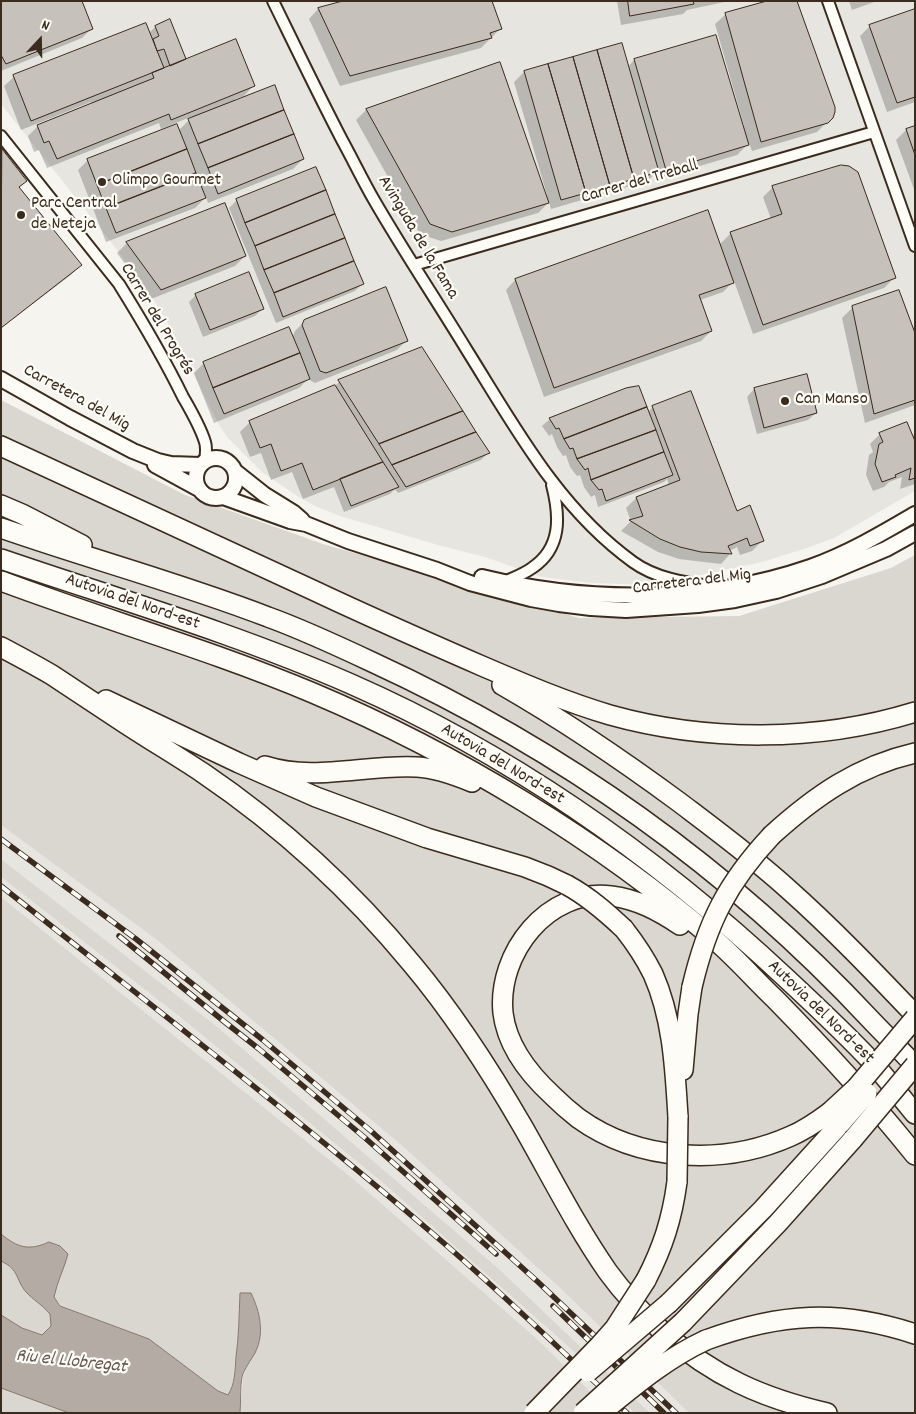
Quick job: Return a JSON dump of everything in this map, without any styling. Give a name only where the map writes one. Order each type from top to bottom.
[{"type":"highway","points":[[1,446],[392,627],[593,710],[634,721],[678,729],[726,734],[797,733],[843,728],[915,712]]},
{"type":"highway","points":[[1,505],[128,568]]},
{"type":"highway","name":"Autovia del Nord-est","points":[[1,528],[199,591],[270,617],[319,637],[410,679],[460,704],[512,734],[564,766],[672,840],[720,878],[783,932],[831,977],[915,1066]]},
{"type":"highway","name":"Autovia del Nord-est","points":[[1,558],[214,630],[295,660],[406,709],[503,762],[605,828],[702,902],[770,963],[872,1062],[915,1114]]},
{"type":"highway","points":[[1,581],[213,654],[313,693],[414,740],[489,781],[555,822],[644,883],[718,943],[838,1064],[915,1155]]},
{"type":"highway","points":[[392,627],[535,704],[650,780],[742,850],[788,888],[871,969],[914,1015],[763,1209],[670,1303],[600,1363],[536,1413]]},
{"type":"highway","points":[[1,647],[50,674],[254,770],[316,797],[427,838],[525,867],[584,894],[624,929],[635,943],[652,973],[664,1006],[669,1028],[680,1118]]},
{"type":"highway","points":[[50,674],[204,774],[240,800],[313,860],[373,920],[412,964],[471,1043],[523,1128],[586,1239],[609,1274],[647,1318],[695,1358],[726,1378],[796,1406],[827,1413]]},
{"type":"highway","points":[[194,741],[273,769],[289,772],[326,773],[395,766],[419,767],[441,771],[489,790],[555,822]]},
{"type":"highway","points":[[536,1413],[615,1328],[646,1280],[658,1257],[673,1209],[677,1182],[684,1048],[692,987],[698,961],[715,914],[741,870],[772,835],[797,812],[842,781],[869,767],[898,756],[915,753]]},
{"type":"highway","points":[[753,977],[681,926],[647,905],[611,896],[591,896],[572,900],[555,909],[528,932],[510,961],[503,995],[503,1014],[508,1034],[517,1054],[530,1073],[544,1088],[579,1118],[598,1130],[620,1140],[667,1154],[688,1156],[718,1156],[741,1152],[792,1136],[809,1126],[835,1118],[915,1034]]},
{"type":"highway","points":[[852,1145],[915,1066]]},
{"type":"highway","points":[[583,1413],[683,1322],[915,1081]]},
{"type":"highway","points":[[601,1413],[643,1378],[671,1359],[706,1340],[743,1328],[768,1322],[817,1317],[845,1318],[872,1322],[915,1334]]},
{"type":"street","name":"Avinguda de la Fama","points":[[273,1],[310,77],[374,199],[514,426],[551,481]]},
{"type":"street","points":[[828,1],[915,246]]},
{"type":"street","name":"Carrer del Treball","points":[[414,265],[874,132]]},
{"type":"street","name":"Carrer del Progrés","points":[[1,136],[119,284],[135,309],[162,356],[205,442],[206,448],[203,463]]},
{"type":"street","name":"Carretera del Mig","points":[[1,379],[199,489]]},
{"type":"street","name":"Carretera del Mig","points":[[133,451],[171,464],[203,463]]},
{"type":"street","points":[[211,458],[224,459],[229,462],[236,472],[235,487],[232,492],[224,497],[210,498],[199,489],[196,480],[196,474],[203,463],[211,458]]},
{"type":"street","name":"Carretera del Mig","points":[[236,472],[265,495],[294,513],[306,524]]},
{"type":"street","points":[[504,582],[531,569],[550,550],[556,536],[558,520],[551,481]]},
{"type":"street","points":[[551,481],[594,530],[635,563],[656,574],[684,582],[722,588]]},
{"type":"street","name":"Carretera del Mig","points":[[224,497],[290,521],[306,524],[348,541],[470,583],[559,604],[626,610],[688,606],[735,600],[768,592],[822,576],[886,549],[915,533]]},
{"type":"street","name":"Carretera del Mig","points":[[436,570],[465,573],[504,582],[555,590],[623,596],[671,594],[722,588],[780,576],[812,566],[864,542],[915,514]]},
{"type":"shaded area","points":[[1,1],[915,1],[915,491],[834,538],[807,548],[762,562],[654,585],[591,583],[542,577],[485,557],[340,516],[315,506],[262,472],[227,437],[219,425],[165,318],[153,299],[111,242],[1,104]]},
{"type":"shaded area","points":[[1,400],[185,495],[323,544],[579,618],[739,616],[891,568],[915,555],[915,1413],[689,1413],[559,1287],[400,1144],[157,940],[1,825]]},
{"type":"shaded area","points":[[1,825],[157,940],[400,1144],[559,1287],[689,1413],[650,1413],[499,1269],[215,1025],[1,859]]},
{"type":"shaded area","points":[[1,859],[215,1025],[499,1269],[650,1413],[634,1413],[569,1347],[382,1182],[180,1017],[1,877]]},
{"type":"shaded area","points":[[1,877],[180,1017],[382,1182],[569,1347],[634,1413],[612,1413],[535,1337],[351,1177],[1,897]]},
{"type":"shaded area","points":[[1,897],[351,1177],[535,1337],[612,1413],[240,1413],[243,1377],[261,1325],[256,1303],[240,1294],[235,1372],[228,1396],[218,1391],[149,1339],[61,1306],[54,1297],[60,1275],[50,1242],[36,1247],[24,1247],[1,1234]]},
{"type":"shaded area","points":[[1,1261],[15,1271],[26,1292],[51,1314],[51,1326],[43,1335],[22,1328],[1,1315]]},
{"type":"shaded area","points":[[1,1388],[69,1413],[1,1413]]},
{"type":"water","name":"Riu el Llobregat","points":[[1,1234],[24,1247],[35,1247],[49,1242],[60,1246],[68,1254],[54,1297],[60,1306],[149,1339],[218,1391],[228,1395],[235,1372],[240,1293],[251,1293],[259,1315],[261,1330],[255,1353],[242,1377],[240,1413],[69,1413],[1,1388],[1,1315],[22,1328],[42,1335],[51,1326],[50,1314],[26,1292],[14,1271],[1,1261]]},
{"type":"building","points":[[1,1],[82,1],[93,29],[6,64],[1,55]]},
{"type":"building","points":[[343,1],[492,1],[502,29],[490,33],[492,38],[350,76],[318,8]]},
{"type":"building","points":[[628,1],[693,1],[694,4],[630,16]]},
{"type":"building","points":[[767,1],[797,1],[835,107],[835,112],[833,118],[828,123],[761,142],[725,13]]},
{"type":"building","points":[[915,9],[915,97],[897,103],[869,25]]},
{"type":"building","points":[[170,19],[186,59],[170,66],[164,49],[157,51],[153,39],[159,36],[155,26]]},
{"type":"building","points":[[146,23],[164,68],[31,121],[13,75]]},
{"type":"building","points":[[716,35],[749,145],[666,170],[634,59]]},
{"type":"building","points":[[236,39],[255,86],[171,120],[169,114],[57,159],[49,141],[44,143],[37,125],[154,78],[152,73]]},
{"type":"building","points":[[622,43],[659,172],[634,179],[597,50]]},
{"type":"building","points":[[597,50],[634,179],[610,186],[573,57]]},
{"type":"building","points":[[573,57],[610,186],[586,193],[548,64]]},
{"type":"building","points":[[500,62],[549,203],[452,232],[430,224],[366,109]]},
{"type":"building","points":[[548,64],[586,193],[561,200],[524,71]]},
{"type":"building","points":[[275,85],[284,110],[198,144],[188,119]]},
{"type":"building","points":[[284,110],[294,134],[208,168],[198,144]]},
{"type":"building","points":[[177,124],[187,149],[97,185],[87,159]]},
{"type":"building","points":[[915,126],[915,155],[906,129]]},
{"type":"building","points":[[294,134],[304,159],[218,194],[208,168]]},
{"type":"building","name":"Parc Central de Neteja","points":[[2,149],[27,181],[19,187],[82,265],[1,328]]},
{"type":"building","points":[[187,149],[196,173],[106,208],[97,185]]},
{"type":"building","points":[[841,165],[849,166],[858,172],[896,278],[763,325],[730,232],[782,214],[772,186]]},
{"type":"building","points":[[316,167],[326,190],[245,223],[236,199]]},
{"type":"building","points":[[196,173],[206,198],[116,233],[106,208]]},
{"type":"building","points":[[326,190],[335,214],[255,246],[245,223]]},
{"type":"building","points":[[225,203],[246,256],[161,290],[126,242]]},
{"type":"building","points":[[708,210],[734,283],[699,295],[712,331],[554,388],[515,279]]},
{"type":"building","points":[[335,214],[345,238],[264,270],[255,246]]},
{"type":"building","points":[[345,238],[354,261],[274,293],[264,270]]},
{"type":"building","points":[[354,261],[364,284],[283,317],[274,293]]},
{"type":"building","points":[[249,272],[264,309],[210,330],[195,294]]},
{"type":"building","points":[[386,287],[408,341],[326,373],[320,371],[302,325],[304,320]]},
{"type":"building","points":[[899,290],[915,333],[915,400],[874,414],[852,306]]},
{"type":"building","points":[[289,327],[300,353],[213,388],[203,362]]},
{"type":"building","points":[[422,347],[463,411],[379,444],[338,380]]},
{"type":"building","points":[[300,353],[310,379],[224,414],[213,388]]},
{"type":"building","name":"Can Manso","points":[[807,374],[817,413],[764,428],[754,388]]},
{"type":"building","points":[[335,385],[383,462],[313,490],[302,463],[281,471],[271,444],[260,448],[249,421]]},
{"type":"building","points":[[639,386],[647,407],[564,439],[559,428],[556,429],[549,418],[626,388]]},
{"type":"building","points":[[691,391],[737,511],[750,505],[764,541],[750,546],[747,538],[728,546],[732,554],[701,552],[680,547],[660,539],[629,520],[643,516],[636,497],[680,480],[652,406]]},
{"type":"building","points":[[647,407],[656,430],[577,459],[573,448],[570,449],[564,439]]},
{"type":"building","points":[[463,411],[476,432],[392,465],[379,444]]},
{"type":"building","points":[[907,422],[915,441],[915,478],[909,480],[911,468],[895,475],[896,477],[882,482],[875,464],[879,444],[883,442],[879,433]]},
{"type":"building","points":[[656,430],[664,452],[591,480],[588,468],[585,470],[577,459]]},
{"type":"building","points":[[476,432],[490,453],[406,487],[392,465]]},
{"type":"building","points":[[664,452],[673,475],[606,501],[602,489],[599,490],[591,480]]},
{"type":"building","points":[[383,462],[399,487],[351,506],[340,479]]},
{"type":"railway","points":[[1,839],[136,939],[263,1040],[371,1131],[538,1282],[676,1413]]},
{"type":"railway","points":[[1,886],[281,1108],[392,1199],[492,1286],[627,1413]]},
{"type":"railway","points":[[119,936],[364,1137],[496,1254]]},
{"type":"railway","points":[[553,1306],[664,1413]]},
{"type":"place","name":"Olimpo Gourmet","points":[[102,182]]},
{"type":"place","name":"Parc Central de Neteja","points":[[21,215]]},
{"type":"place","name":"Can Manso","points":[[785,401]]}]
